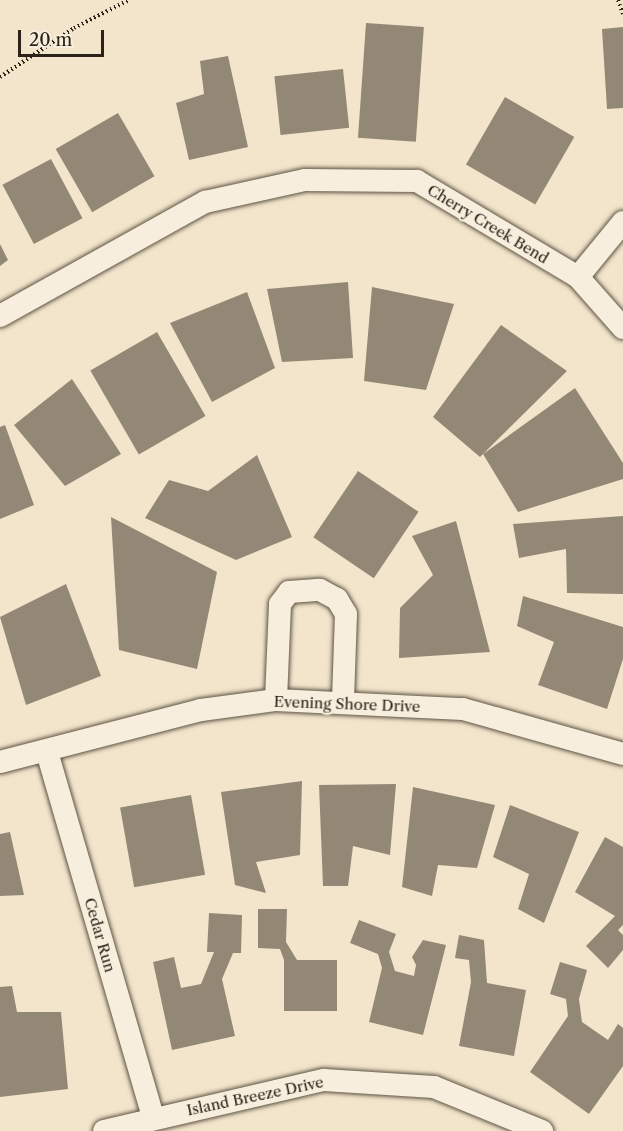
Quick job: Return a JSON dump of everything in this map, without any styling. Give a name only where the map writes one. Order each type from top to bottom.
[{"type":"street","name":"Cherry Creek Bend","points":[[0,316],[205,202],[305,180],[417,181],[578,277],[623,328]]},
{"type":"street","points":[[578,277],[623,222]]},
{"type":"street","points":[[276,700],[280,604],[289,592],[320,590],[337,599],[346,614],[343,701]]},
{"type":"street","name":"Evening Shore Drive","points":[[0,762],[47,752],[201,710],[276,700],[343,701],[463,709],[623,754]]},
{"type":"street","name":"Cedar Run","points":[[47,752],[153,1118]]},
{"type":"street","name":"Island Breeze Drive","points":[[104,1131],[324,1080],[434,1087],[542,1131]]},
{"type":"path","points":[[0,77],[74,28],[129,0]]},
{"type":"path","points":[[618,0],[623,14]]},
{"type":"building","points":[[366,23],[424,27],[416,142],[358,138]]},
{"type":"building","points":[[623,27],[623,108],[607,109],[602,29]]},
{"type":"building","points":[[228,56],[248,147],[189,160],[176,103],[204,94],[200,61]]},
{"type":"building","points":[[343,69],[349,128],[281,135],[274,76]]},
{"type":"building","points":[[505,97],[574,137],[535,205],[466,165]]},
{"type":"building","points":[[118,113],[154,176],[92,212],[56,149]]},
{"type":"building","points":[[51,159],[82,218],[34,244],[2,185]]},
{"type":"building","points":[[0,244],[8,260],[0,266]]},
{"type":"building","points":[[348,282],[353,358],[282,362],[267,289]]},
{"type":"building","points":[[372,287],[454,304],[426,390],[364,381]]},
{"type":"building","points":[[247,292],[275,368],[212,402],[170,323]]},
{"type":"building","points":[[501,325],[567,371],[480,457],[433,417]]},
{"type":"building","points":[[157,332],[206,416],[139,455],[90,370]]},
{"type":"building","points":[[72,379],[121,454],[65,486],[14,425]]},
{"type":"building","points":[[575,388],[623,463],[623,479],[518,512],[483,454]]},
{"type":"building","points":[[5,425],[34,505],[0,519],[0,427]]},
{"type":"building","points":[[257,455],[292,537],[236,560],[145,518],[169,480],[208,491]]},
{"type":"building","points":[[358,471],[419,512],[374,578],[313,537]]},
{"type":"building","points":[[623,516],[623,594],[567,593],[566,549],[519,558],[513,524]]},
{"type":"building","points":[[111,517],[217,572],[197,669],[119,650]]},
{"type":"building","points":[[456,521],[490,652],[399,658],[400,608],[433,575],[412,536]]},
{"type":"building","points":[[66,584],[101,676],[26,705],[0,617]]},
{"type":"building","points":[[523,596],[623,627],[623,659],[607,709],[538,685],[554,642],[517,626]]},
{"type":"building","points":[[302,781],[300,855],[256,862],[266,893],[235,885],[221,792]]},
{"type":"building","points":[[396,784],[390,855],[353,846],[348,886],[323,886],[319,785]]},
{"type":"building","points":[[413,787],[495,805],[477,868],[438,865],[432,896],[402,887]]},
{"type":"building","points":[[191,795],[205,875],[134,887],[120,808]]},
{"type":"building","points":[[510,805],[579,832],[544,923],[518,909],[529,874],[493,857]]},
{"type":"building","points":[[10,832],[24,895],[0,896],[0,834]]},
{"type":"building","points":[[605,837],[623,847],[623,925],[618,930],[623,935],[623,950],[608,968],[586,946],[615,916],[575,892]]},
{"type":"building","points":[[258,909],[287,909],[286,942],[297,960],[337,960],[337,1011],[284,1011],[284,960],[280,949],[258,948]]},
{"type":"building","points":[[209,913],[242,915],[241,953],[233,953],[222,979],[235,1036],[172,1050],[153,962],[174,957],[181,988],[201,984],[214,952],[207,952]]},
{"type":"building","points":[[359,920],[396,934],[389,952],[395,971],[414,976],[416,965],[412,957],[423,940],[446,945],[423,1035],[369,1022],[382,968],[378,954],[350,943]]},
{"type":"building","points":[[459,935],[484,940],[487,983],[526,990],[514,1056],[459,1046],[471,982],[469,960],[455,958]]},
{"type":"building","points":[[560,962],[587,970],[579,999],[582,1022],[608,1040],[618,1024],[623,1028],[623,1066],[589,1114],[530,1072],[568,1016],[566,999],[550,994]]},
{"type":"building","points":[[12,986],[17,1012],[61,1012],[68,1089],[0,1097],[0,987]]}]
